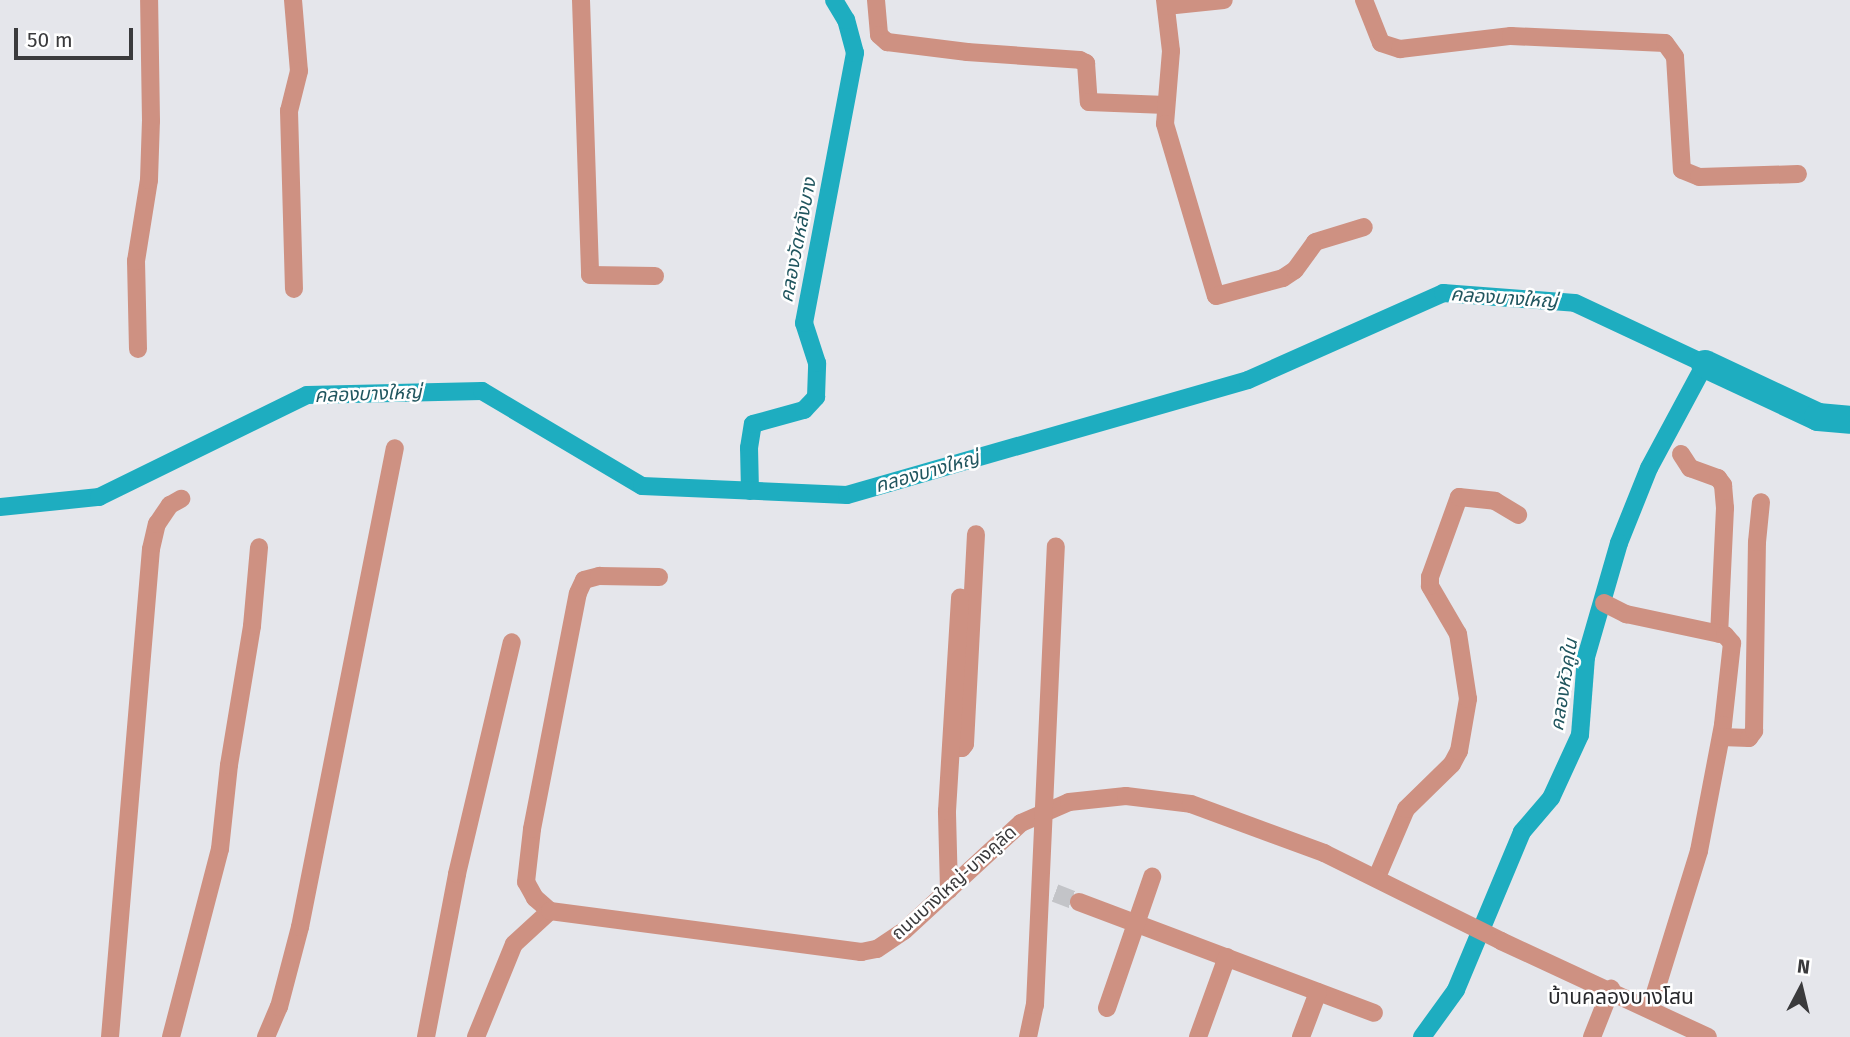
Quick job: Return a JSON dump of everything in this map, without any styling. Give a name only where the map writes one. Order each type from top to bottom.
[{"type":"street","points":[[138,349],[136,261],[149,180],[151,121],[149,0]]},
{"type":"street","points":[[293,0],[299,71],[289,111],[294,289]]},
{"type":"street","points":[[581,0],[590,275],[655,276]]},
{"type":"street","points":[[876,0],[879,35],[887,42],[967,52],[1080,60],[1086,63],[1089,102],[1166,105]]},
{"type":"street","points":[[1224,0],[1165,3],[1171,51],[1165,124],[1216,296],[1283,278],[1295,270],[1315,242],[1364,227]]},
{"type":"street","points":[[1364,0],[1381,43],[1400,49],[1511,36],[1665,43],[1675,57],[1682,170],[1699,177],[1798,174]]},
{"type":"street","points":[[266,1037],[279,1007],[300,927],[395,448]]},
{"type":"street","points":[[1681,454],[1690,468],[1718,478],[1723,485],[1726,508],[1719,634]]},
{"type":"street","points":[[1377,877],[1406,809],[1452,764],[1459,751],[1468,699],[1458,634],[1430,586],[1434,565],[1459,497],[1495,501],[1518,515]]},
{"type":"street","points":[[110,1037],[151,549],[157,524],[170,505],[181,499]]},
{"type":"street","points":[[1721,737],[1749,738],[1754,731],[1757,542],[1761,502]]},
{"type":"street","points":[[951,748],[965,746],[976,534]]},
{"type":"street","points":[[1028,1037],[1035,1005],[1047,891],[1044,811],[1056,546]]},
{"type":"street","points":[[171,1037],[220,849],[229,765],[252,626],[259,547]]},
{"type":"street","points":[[476,1037],[514,944],[550,911],[536,898],[526,881],[532,829],[578,593],[584,580],[599,576],[659,577]]},
{"type":"street","points":[[949,890],[947,811],[960,597]]},
{"type":"street","points":[[1604,603],[1626,614],[1719,634],[1729,638],[1732,643],[1721,737],[1692,881],[1650,1009]]},
{"type":"street","points":[[426,1037],[457,874],[512,642]]},
{"type":"street","name":"ถนนบางใหญ่-บางคูลัด","points":[[550,911],[861,953],[877,949],[893,940],[1021,823],[1069,802],[1126,796],[1191,804],[1324,853],[1377,877],[1501,941],[1611,989],[1708,1037]]},
{"type":"street","points":[[1107,1008],[1152,877]]},
{"type":"street","points":[[1079,902],[1374,1013]]},
{"type":"street","points":[[1198,1037],[1227,957]]},
{"type":"street","points":[[1592,1037],[1611,989]]},
{"type":"street","points":[[1301,1037],[1318,992]]},
{"type":"waterway","name":"คลองวัดหลังบาง","points":[[750,491],[749,448],[753,424],[804,410],[816,397],[817,363],[804,323],[855,53],[846,20],[834,0]]},
{"type":"waterway","name":"คลองบางใหญ่","points":[[0,507],[99,497],[307,395],[482,391],[642,486],[847,495],[1248,380],[1443,293],[1575,303],[1705,364],[1649,468],[1619,543],[1586,657],[1580,735],[1551,798],[1522,832],[1456,990],[1422,1037]]},
{"type":"waterway","name":"คลองบางใหญ่","points":[[1705,364],[1818,417],[1850,420]]},
{"type":"tunnel","points":[[1055,893],[1079,902]]},
{"type":"district","name":"บ้านคลองบางโสน","points":[[1621,997]]},
{"type":"water label","name":"คลองหัวคูใน","points":[[1564,685]]}]
